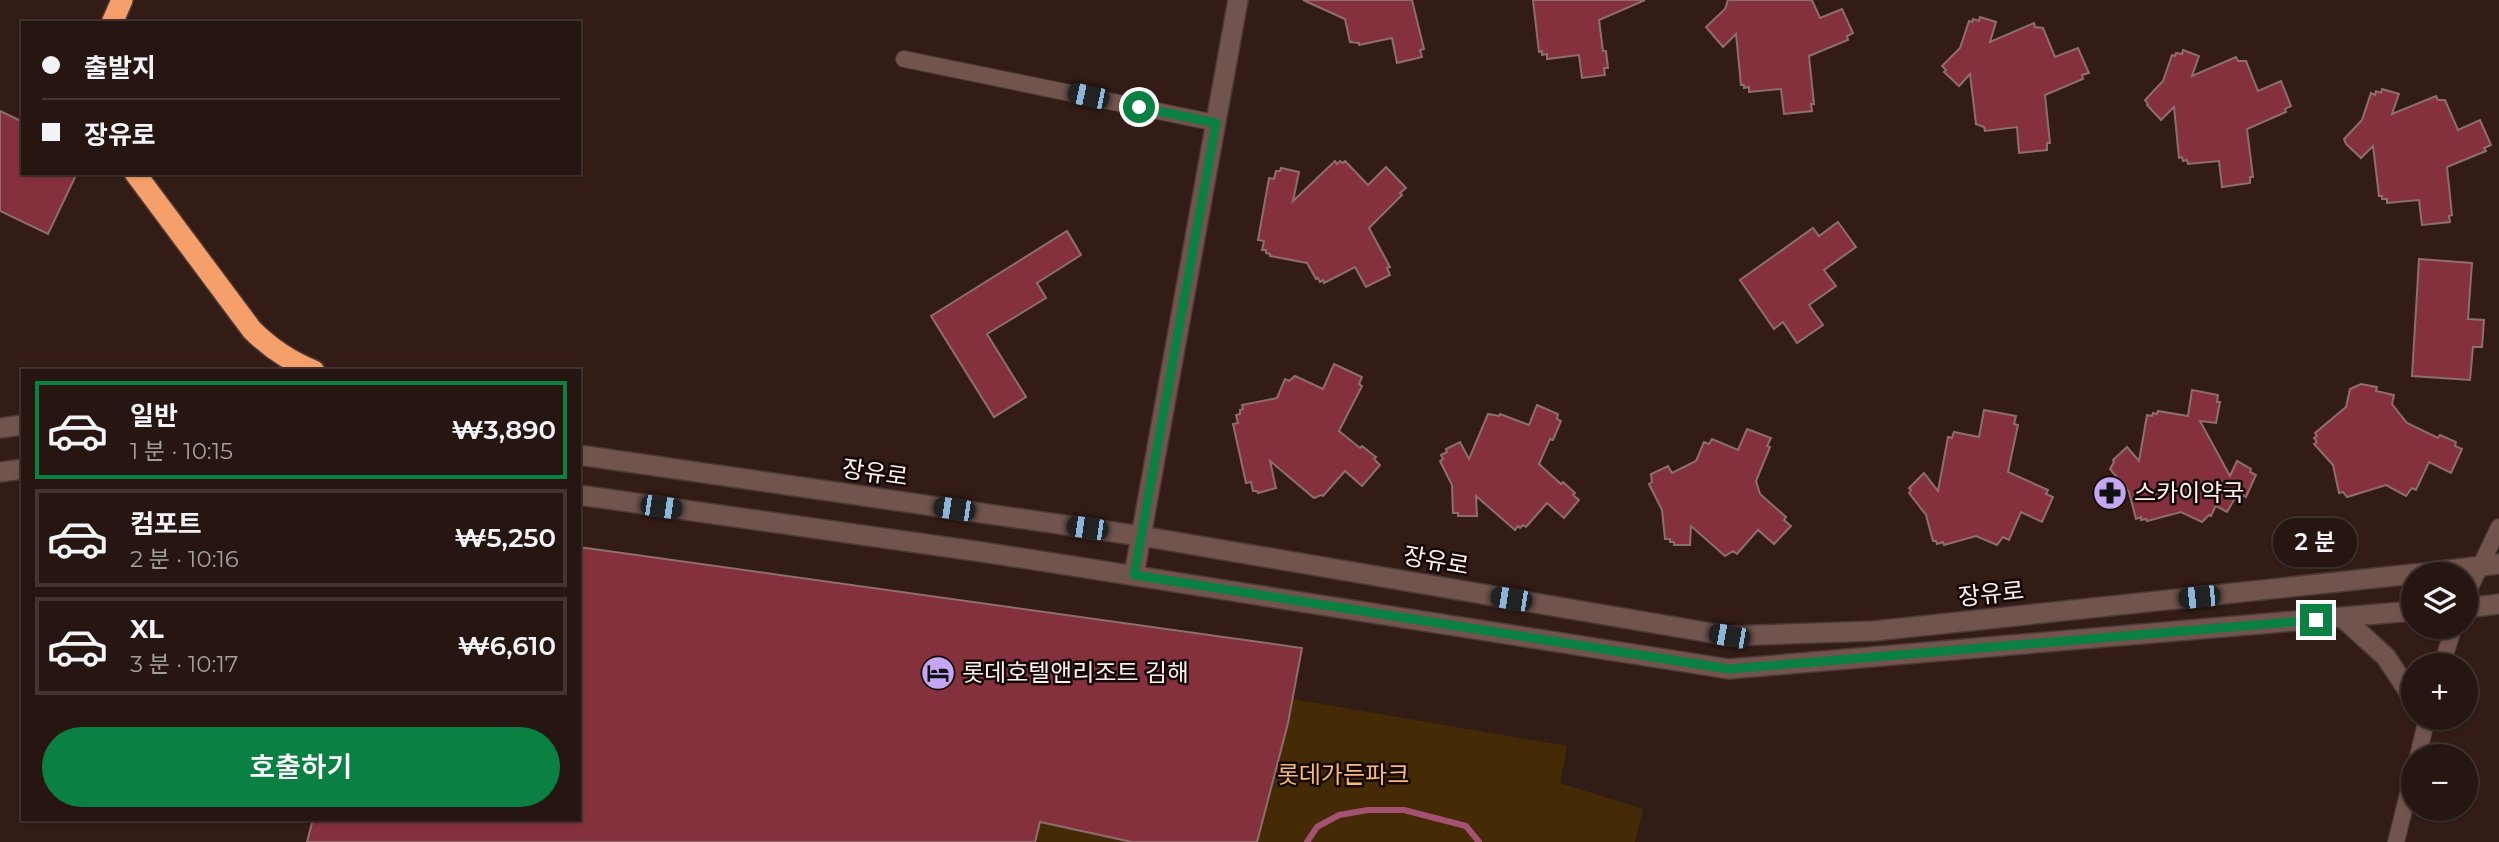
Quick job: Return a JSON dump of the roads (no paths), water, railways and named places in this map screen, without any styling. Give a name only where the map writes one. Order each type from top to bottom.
[{"type":"highway","points":[[114,21],[122,0]]},
{"type":"highway","points":[[136,175],[252,330],[287,366]]},
{"type":"main road","points":[[1134,575],[1238,0]]},
{"type":"main road","points":[[0,428],[21,425]]},
{"type":"main road","name":"장유로","points":[[581,455],[1141,536],[1729,636],[1874,631],[2401,575]]},
{"type":"main road","points":[[0,472],[21,469]]},
{"type":"main road","points":[[581,495],[1134,575],[1729,669],[2401,612]]},
{"type":"main road","points":[[2478,607],[2499,604]]},
{"type":"main road","points":[[2343,618],[2386,657],[2401,680]]},
{"type":"street","points":[[904,59],[1216,123]]},
{"type":"street","points":[[2478,580],[2489,565],[2499,527]]},
{"type":"street","points":[[2396,842],[2401,821]]},
{"type":"waterway","points":[[1307,842],[1317,827],[1339,815],[1368,810],[1404,810],[1466,826],[1479,842]]},
{"type":"place","name":"스카이약국","points":[[2110,493]]},
{"type":"place","name":"롯데호텔앤리조트 김해","points":[[938,673]]},
{"type":"park label","name":"롯데가든파크","points":[[1343,775]]}]
